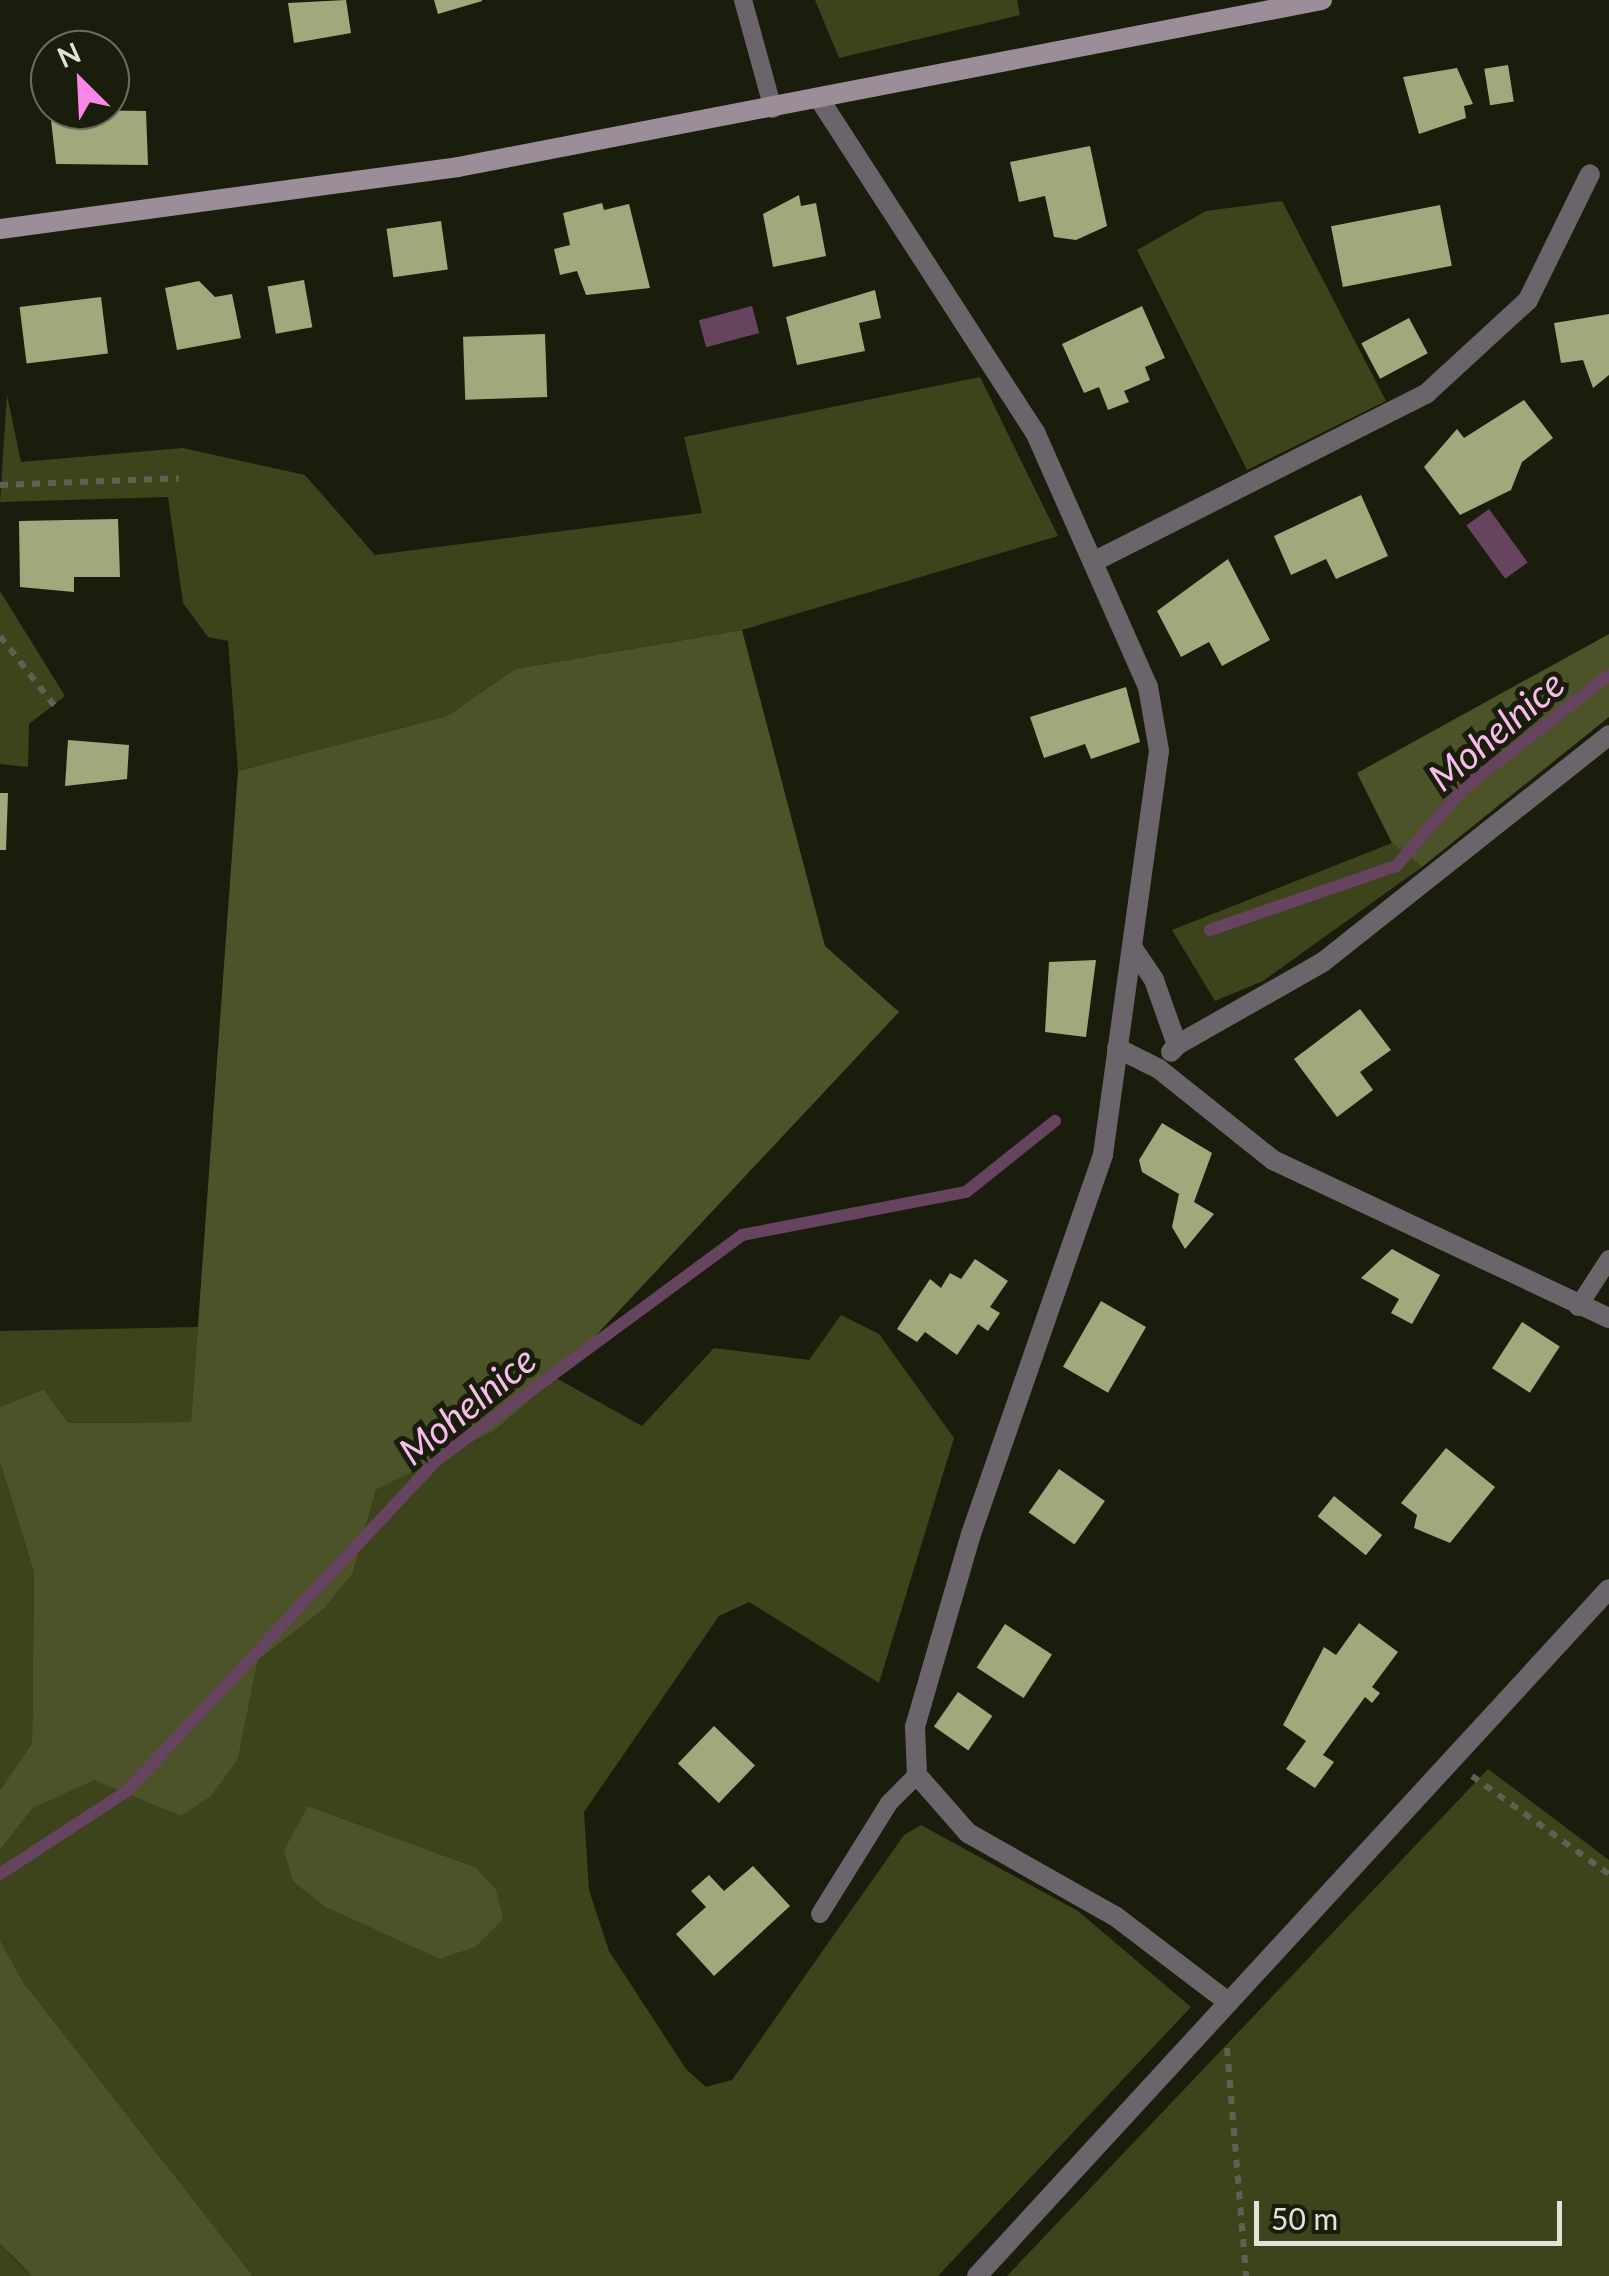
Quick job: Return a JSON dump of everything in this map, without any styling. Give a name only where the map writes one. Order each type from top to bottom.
[{"type":"main road","points":[[0,229],[458,167],[1322,0]]},
{"type":"street","points":[[820,100],[1035,432],[1093,562],[1157,724],[1103,1156],[971,1534],[915,1727],[917,1775],[968,1833],[1115,1916],[1228,2002]]},
{"type":"street","points":[[1093,562],[1427,394],[1528,300],[1590,174]]},
{"type":"street","points":[[1159,1069],[1177,1045],[1324,962],[1609,735]]},
{"type":"street","points":[[1132,947],[1177,1045]]},
{"type":"street","points":[[1116,1048],[1159,1069],[1274,1160],[1609,1318]]},
{"type":"street","points":[[977,2276],[1609,1588]]},
{"type":"lane","points":[[743,0],[773,109]]},
{"type":"lane","points":[[1578,1306],[1609,1259]]},
{"type":"lane","points":[[820,1914],[888,1803],[917,1775]]},
{"type":"path","points":[[0,485],[179,478]]},
{"type":"path","points":[[0,636],[54,705]]},
{"type":"path","points":[[1451,1761],[1609,1874]]},
{"type":"path","points":[[1228,2002],[1226,2122],[1246,2276]]},
{"type":"green space","points":[[815,0],[1017,0],[1020,15],[839,58]]},
{"type":"green space","points":[[1282,201],[1386,401],[1247,470],[1137,250],[1206,211]]},
{"type":"green space","points":[[980,377],[1058,536],[742,630],[515,669],[447,716],[238,771],[228,641],[208,637],[183,603],[168,497],[0,502],[7,395],[21,462],[183,448],[305,475],[375,555],[702,513],[684,437]]},
{"type":"green space","points":[[0,591],[65,696],[29,724],[28,767],[0,764]]},
{"type":"green space","points":[[742,630],[825,946],[899,1012],[556,1378],[494,1431],[376,1490],[353,1573],[324,1609],[258,1660],[238,1759],[211,1796],[181,1816],[94,1780],[33,1808],[0,1850],[0,1790],[32,1743],[34,1573],[0,1462],[0,1407],[44,1389],[68,1423],[191,1422],[238,771],[447,716],[515,669]]},
{"type":"green space","points":[[1609,634],[1609,717],[1422,867],[1392,843],[1357,773]]},
{"type":"green space","points":[[1392,843],[1422,867],[1263,981],[1215,1001],[1172,930]]},
{"type":"green space","points":[[841,1315],[879,1334],[954,1438],[879,1683],[749,1602],[719,1616],[584,1812],[589,1890],[609,1951],[686,2069],[706,2087],[732,2080],[904,1835],[921,1825],[1078,1911],[1191,2007],[938,2276],[253,2276],[23,1982],[0,1940],[0,1850],[33,1808],[94,1779],[181,1816],[238,1759],[258,1660],[324,1609],[353,1573],[376,1490],[494,1431],[556,1378],[642,1426],[714,1348],[809,1360]],"holes":[[[308,1806],[475,1867],[439,1959],[325,1907],[293,1882]]]},
{"type":"green space","points":[[198,1327],[191,1422],[68,1423],[44,1389],[0,1407],[0,1331]]},
{"type":"green space","points":[[0,1462],[34,1573],[32,1743],[0,1790]]},
{"type":"green space","points":[[1488,1769],[1609,1860],[1609,2276],[1007,2276]]},
{"type":"green space","points":[[308,1806],[475,1867],[496,1890],[503,1919],[475,1947],[439,1959],[325,1907],[293,1882],[284,1850]]},
{"type":"green space","points":[[0,1940],[23,1982],[253,2276],[32,2276],[0,2244]]},
{"type":"green space","points":[[0,2244],[18,2263],[32,2276],[0,2276]]},
{"type":"shaded area","points":[[752,306],[759,333],[706,347],[699,320]]},
{"type":"shaded area","points":[[1489,509],[1528,562],[1505,579],[1466,525]]},
{"type":"building","points":[[346,0],[351,33],[294,43],[288,3]]},
{"type":"building","points":[[434,0],[482,0],[482,1],[438,14]]},
{"type":"building","points":[[1508,65],[1514,102],[1490,105],[1484,69]]},
{"type":"building","points":[[1457,68],[1473,104],[1464,106],[1466,118],[1419,134],[1403,77]]},
{"type":"building","points":[[130,111],[146,111],[148,165],[56,164],[52,130],[130,130]]},
{"type":"building","points":[[1090,146],[1107,226],[1076,240],[1054,237],[1045,196],[1019,202],[1010,162]]},
{"type":"building","points":[[799,195],[801,206],[816,203],[826,256],[773,267],[763,214]]},
{"type":"building","points":[[602,203],[604,210],[629,204],[650,288],[586,295],[577,271],[560,275],[554,249],[570,245],[563,213]]},
{"type":"building","points":[[1440,205],[1452,266],[1343,287],[1331,226]]},
{"type":"building","points":[[441,221],[448,270],[393,277],[387,229]]},
{"type":"building","points":[[304,280],[312,327],[276,334],[268,286]]},
{"type":"building","points":[[199,281],[215,297],[232,294],[241,338],[177,350],[165,288]]},
{"type":"building","points":[[875,290],[881,318],[859,323],[865,351],[797,365],[786,317]]},
{"type":"building","points":[[101,297],[108,354],[27,364],[20,307]]},
{"type":"building","points":[[1142,306],[1165,358],[1145,367],[1150,380],[1124,391],[1129,402],[1108,410],[1099,387],[1084,393],[1062,344]]},
{"type":"building","points":[[1609,314],[1609,375],[1593,388],[1583,360],[1561,363],[1554,323]]},
{"type":"building","points":[[1409,318],[1428,353],[1380,379],[1361,343]]},
{"type":"building","points":[[545,334],[547,397],[465,400],[463,337]]},
{"type":"building","points":[[1524,400],[1553,438],[1522,462],[1511,490],[1460,515],[1424,467],[1457,429],[1464,438]]},
{"type":"building","points":[[1361,495],[1388,556],[1336,579],[1326,559],[1291,575],[1274,536]]},
{"type":"building","points":[[118,519],[120,577],[74,577],[74,592],[20,587],[19,521]]},
{"type":"building","points":[[1228,559],[1270,640],[1222,666],[1209,642],[1181,657],[1157,611]]},
{"type":"building","points":[[1126,687],[1140,742],[1091,759],[1085,744],[1044,758],[1030,717]]},
{"type":"building","points":[[68,740],[129,745],[127,779],[65,786]]},
{"type":"building","points":[[0,793],[8,793],[6,850],[0,850]]},
{"type":"building","points":[[1096,960],[1086,1037],[1045,1032],[1049,962]]},
{"type":"building","points":[[1360,1009],[1391,1050],[1360,1072],[1373,1090],[1337,1117],[1294,1059]]},
{"type":"building","points":[[1162,1123],[1212,1153],[1194,1202],[1214,1214],[1185,1249],[1172,1227],[1179,1194],[1142,1172],[1139,1160]]},
{"type":"building","points":[[1392,1249],[1440,1275],[1412,1324],[1391,1313],[1399,1299],[1361,1278]]},
{"type":"building","points":[[975,1259],[1008,1281],[990,1307],[1000,1313],[988,1331],[978,1324],[957,1355],[925,1332],[917,1342],[897,1329],[930,1279],[941,1288],[950,1273],[961,1279]]},
{"type":"building","points":[[1101,1301],[1146,1327],[1108,1393],[1063,1367]]},
{"type":"building","points":[[1522,1322],[1560,1347],[1530,1393],[1492,1368]]},
{"type":"building","points":[[1446,1448],[1495,1487],[1450,1543],[1414,1528],[1417,1515],[1401,1503]]},
{"type":"building","points":[[1059,1469],[1105,1501],[1074,1545],[1029,1512]]},
{"type":"building","points":[[1334,1496],[1382,1535],[1366,1555],[1318,1516]]},
{"type":"building","points":[[1359,1623],[1398,1652],[1372,1687],[1380,1693],[1372,1703],[1365,1697],[1323,1755],[1334,1762],[1315,1788],[1286,1769],[1306,1741],[1283,1725],[1324,1647],[1336,1655]]},
{"type":"building","points":[[1005,1624],[1052,1654],[1024,1698],[977,1668]]},
{"type":"building","points":[[958,1692],[992,1716],[968,1750],[934,1726]]},
{"type":"building","points":[[714,1726],[755,1766],[719,1803],[678,1763]]},
{"type":"building","points":[[753,1866],[790,1906],[714,1976],[676,1934],[706,1907],[691,1891],[709,1875],[724,1891]]},
{"type":"waterway","name":"Mohelnice","points":[[1210,930],[1396,866],[1463,789],[1609,675]]},
{"type":"waterway","name":"Mohelnice","points":[[0,1874],[126,1792],[437,1460],[742,1235],[966,1192],[1055,1121]]}]
